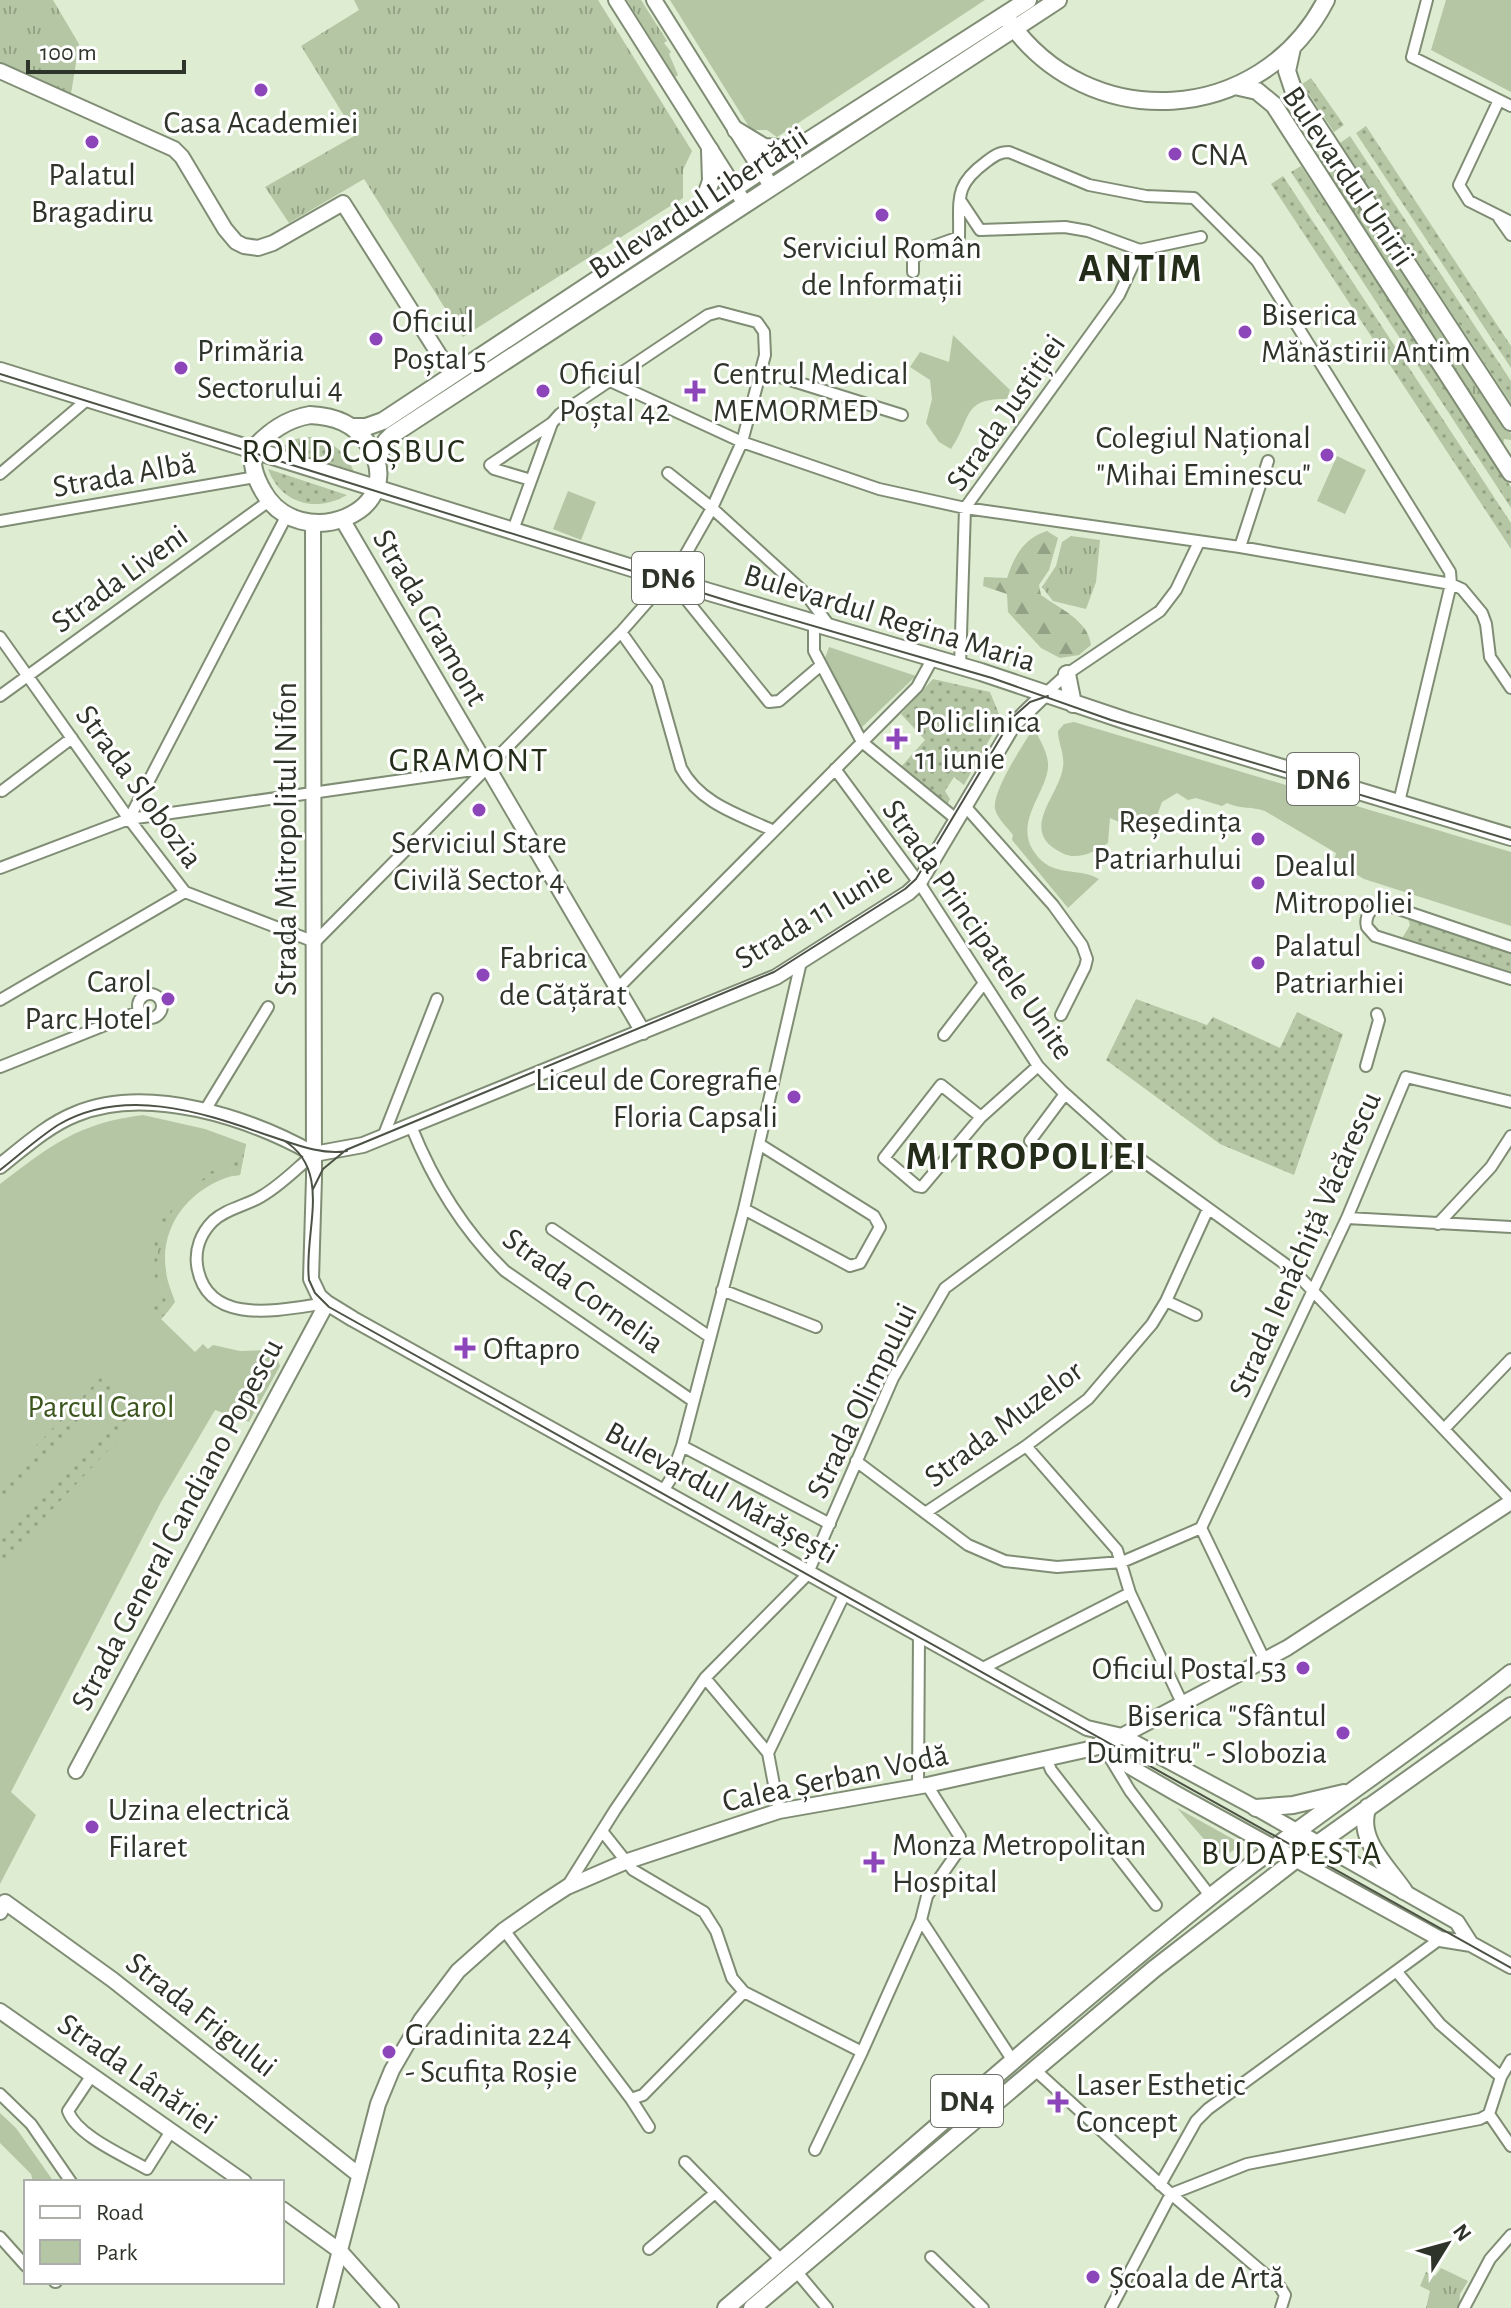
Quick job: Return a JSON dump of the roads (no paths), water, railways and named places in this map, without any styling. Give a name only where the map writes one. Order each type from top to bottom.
[{"type":"main road","name":"Bulevardul Libertății","points":[[377,459],[392,435],[745,204],[1010,22],[1028,0]]},
{"type":"main road","name":"Bulevardul Libertății","points":[[352,427],[366,427],[383,421],[797,148],[1010,22],[1058,0]]},
{"type":"main road","points":[[1010,22],[1030,47],[1081,84],[1111,95],[1170,102],[1208,96],[1265,70],[1292,48],[1326,0]]},
{"type":"main road","name":"Bulevardul Unirii","points":[[1292,48],[1287,71],[1293,89],[1511,422]]},
{"type":"main road","name":"Bulevardul Unirii","points":[[1235,86],[1257,91],[1274,105],[1511,473]]},
{"type":"main road","points":[[736,130],[764,147],[778,150],[797,148]]},
{"type":"main road","points":[[700,212],[711,181],[710,150]]},
{"type":"main road","name":"DN6","points":[[0,371],[253,449]]},
{"type":"main road","points":[[320,415],[341,420],[352,427],[363,437],[377,459],[377,488],[366,503],[342,519],[313,524],[287,515],[269,501],[256,477],[253,449],[282,424],[301,417],[320,415]]},
{"type":"main road","name":"Bulevardul Regina Maria","points":[[253,449],[1511,837]]},
{"type":"main road","points":[[1067,674],[1073,704]]},
{"type":"main road","name":"DN4","points":[[752,2308],[789,2266],[1013,2061],[1273,1848],[1511,1676]]},
{"type":"main road","name":"DN4","points":[[726,2308],[789,2266],[1165,1960],[1295,1860],[1511,1704]]},
{"type":"main road","points":[[1256,1808],[1293,1805],[1357,1789]]},
{"type":"main road","points":[[1368,1807],[1364,1820],[1368,1838],[1404,1891]]},
{"type":"street","points":[[616,0],[745,204]]},
{"type":"street","points":[[654,0],[771,186]]},
{"type":"street","points":[[1427,0],[1412,57],[1511,106]]},
{"type":"street","points":[[0,71],[174,149],[182,157],[230,237],[244,246],[258,248],[273,243],[343,203],[452,375]]},
{"type":"street","points":[[1499,100],[1459,185],[1469,201],[1511,222]]},
{"type":"street","points":[[959,237],[962,185],[969,174],[997,154],[1009,152],[1089,185],[1146,196],[1190,197],[1197,200],[1262,269],[1446,564],[1451,584],[1399,802]]},
{"type":"street","points":[[960,198],[964,209],[980,230]]},
{"type":"street","points":[[1498,216],[1511,235]]},
{"type":"street","points":[[913,272],[913,260],[920,251],[980,230],[1065,227],[1088,231],[1140,250],[1201,237]]},
{"type":"street","name":"Strada Justiției","points":[[960,666],[965,508],[1119,295],[1140,250]]},
{"type":"street","points":[[315,942],[670,579],[712,508],[742,442],[766,350],[761,326],[753,320],[719,312],[708,315],[564,410],[552,423],[490,465],[531,480]]},
{"type":"street","points":[[761,371],[902,415]]},
{"type":"street","points":[[610,381],[742,442],[879,489],[965,508],[1240,547],[1451,584],[1462,589],[1482,613],[1490,657],[1511,688]]},
{"type":"street","points":[[0,474],[88,399]]},
{"type":"street","points":[[513,530],[552,423]]},
{"type":"street","points":[[1240,547],[1268,461]]},
{"type":"street","points":[[668,473],[712,508],[805,593],[822,625],[814,651],[862,742],[956,819]]},
{"type":"street","name":"Strada Albă","points":[[0,521],[256,477]]},
{"type":"street","name":"Strada Liveni","points":[[0,696],[269,501]]},
{"type":"street","points":[[129,819],[287,515]]},
{"type":"street","name":"Strada Gramont","points":[[342,519],[643,1032]]},
{"type":"street","name":"Strada Mitropolitul Nifon","points":[[313,524],[314,1154],[309,1271],[314,1288],[327,1303]]},
{"type":"street","name":"Strada 11 Iunie","points":[[314,1154],[351,1149],[383,1137],[776,977],[908,893],[919,883],[1013,725],[1067,674],[1170,602],[1199,542]]},
{"type":"street","points":[[670,579],[769,702],[779,701],[820,666]]},
{"type":"street","points":[[621,632],[657,683],[681,768],[695,790],[714,803],[774,831]]},
{"type":"street","name":"Strada Slobozia","points":[[0,637],[129,819],[185,892],[315,942]]},
{"type":"street","points":[[618,988],[917,687],[933,658]]},
{"type":"street","points":[[2,791],[72,738]]},
{"type":"street","points":[[0,868],[129,819],[487,768]]},
{"type":"street","name":"Strada Principatele Unite","points":[[835,769],[919,883],[1038,1066],[1129,1151],[1276,1256],[1314,1290],[1511,1501]]},
{"type":"street","points":[[964,805],[1053,905],[1082,945],[1087,959],[1085,967],[1061,1015]]},
{"type":"street","points":[[0,1000],[185,892]]},
{"type":"street","points":[[1511,947],[1384,904],[1373,909],[1367,917],[1367,927],[1375,936],[1511,979]]},
{"type":"street","points":[[663,1491],[682,1446],[744,1209],[801,962]]},
{"type":"street","points":[[944,1035],[984,983]]},
{"type":"street","points":[[383,1137],[437,999]]},
{"type":"street","points":[[204,1112],[268,1007]]},
{"type":"street","points":[[0,1067],[140,1011]]},
{"type":"street","points":[[1366,1066],[1379,1020],[1377,1014]]},
{"type":"street","points":[[981,1117],[941,1085],[884,1158],[922,1187],[981,1117],[1038,1066]]},
{"type":"street","name":"Strada Ienăchiță Văcărescu","points":[[1201,1528],[1347,1218],[1406,1077],[1511,1102]]},
{"type":"street","points":[[1030,1141],[1065,1094]]},
{"type":"street","points":[[0,1166],[56,1124],[92,1109],[121,1103],[145,1103],[204,1112],[284,1137],[314,1154],[266,1194],[230,1209],[212,1222],[200,1240],[197,1263],[206,1287],[214,1297],[235,1309],[281,1310],[327,1303]]},
{"type":"street","name":"Strada Cornelia","points":[[411,1126],[428,1166],[463,1225],[505,1271],[693,1401]]},
{"type":"street","points":[[1438,1224],[1491,1167],[1511,1136]]},
{"type":"street","points":[[744,1209],[850,1266],[860,1263],[880,1227],[874,1216],[759,1144]]},
{"type":"street","name":"Strada Olimpului","points":[[567,1887],[705,1678],[808,1573],[893,1378],[945,1288],[1129,1151]]},
{"type":"street","name":"Strada Muzelor","points":[[925,1513],[1026,1446],[1088,1399],[1152,1324],[1166,1301],[1208,1209]]},
{"type":"street","points":[[1347,1218],[1511,1227]]},
{"type":"street","points":[[552,1229],[710,1337]]},
{"type":"street","points":[[722,1290],[816,1327]]},
{"type":"street","points":[[1166,1301],[1196,1315]]},
{"type":"street","name":"Bulevardul Mărășești","points":[[327,1303],[1090,1730],[1122,1736],[1256,1808],[1457,1922],[1471,1944]]},
{"type":"street","name":"Strada General Candiano Popescu","points":[[76,1771],[327,1303]]},
{"type":"street","points":[[1444,1429],[1511,1359]]},
{"type":"street","points":[[682,1446],[830,1524]]},
{"type":"street","points":[[1026,1446],[1112,1542],[1122,1562],[1130,1593],[1183,1705]]},
{"type":"street","points":[[856,1461],[968,1545],[1005,1561],[1057,1567],[1122,1562],[1201,1528],[1265,1661]]},
{"type":"street","name":"Calea Șerban Vodă","points":[[325,2308],[381,2094],[407,2044],[458,1971],[504,1930],[567,1887],[625,1862],[779,1811],[923,1786],[1103,1746],[1265,1661],[1368,1597],[1511,1501]]},
{"type":"street","points":[[768,1753],[845,1593]]},
{"type":"street","points":[[981,1669],[1130,1593]]},
{"type":"street","points":[[815,2150],[921,1920],[927,1896],[959,1850],[961,1842],[923,1786],[919,1635]]},
{"type":"street","points":[[705,1678],[768,1753],[779,1811]]},
{"type":"street","name":"Bulevardul Mărășești","points":[[1090,1730],[1103,1746],[1127,1765],[1273,1848],[1440,1939],[1471,1944],[1511,1966]]},
{"type":"street","points":[[1103,1746],[1130,1791],[1211,1897]]},
{"type":"street","points":[[1047,1760],[1051,1770],[1156,1905]]},
{"type":"street","points":[[602,1831],[625,1862],[639,1874],[704,1912],[716,1931],[732,1978],[744,1992],[862,2052]]},
{"type":"street","name":"Strada Frigului","points":[[3,1907],[113,1980],[359,2175]]},
{"type":"street","points":[[921,1920],[1013,2061]]},
{"type":"street","points":[[504,1930],[649,2127]]},
{"type":"street","points":[[1160,2185],[1196,2121],[1208,2109],[1440,1939]]},
{"type":"street","points":[[1397,1972],[1440,2024],[1501,2077]]},
{"type":"street","points":[[631,2099],[643,2095],[744,1992]]},
{"type":"street","name":"Strada Lânăriei","points":[[0,2011],[241,2180]]},
{"type":"street","points":[[1111,2308],[1171,2194],[1247,2164],[1467,2123],[1489,2114],[1501,2077],[1511,2060]]},
{"type":"street","points":[[1034,2069],[1160,2185],[1280,2287],[1285,2295],[1281,2308]]},
{"type":"street","points":[[92,2075],[68,2111],[74,2122],[87,2133],[147,2169],[171,2131]]},
{"type":"street","points":[[0,2094],[31,2124],[70,2180]]},
{"type":"street","points":[[1489,2114],[1511,2146]]},
{"type":"street","points":[[685,2162],[827,2308]]},
{"type":"street","points":[[649,2249],[715,2193]]},
{"type":"street","points":[[284,2210],[340,2251],[391,2308]]},
{"type":"street","points":[[1464,2308],[1490,2259],[1511,2235]]},
{"type":"street","points":[[0,2237],[24,2264]]},
{"type":"street","points":[[931,2257],[983,2308]]},
{"type":"tram line","points":[[0,374],[738,604],[992,678],[1111,720],[1511,840]]},
{"type":"tram line","points":[[313,1189],[323,1169],[346,1150],[774,972],[905,889],[916,879],[1013,717],[1030,702],[1048,696]]},
{"type":"tram line","points":[[0,1170],[58,1125],[108,1107],[135,1105],[187,1111],[316,1150],[347,1151]]},
{"type":"tram line","points":[[283,1140],[299,1153],[308,1168],[313,1204],[309,1280],[315,1293],[329,1307],[1511,1968]]},
{"type":"place","name":"Casa Academiei","points":[[261,90]]},
{"type":"place","name":"Palatul Bragadiru","points":[[92,142]]},
{"type":"place","name":"CNA","points":[[1175,154]]},
{"type":"place","name":"Serviciul Român de Informații","points":[[882,215]]},
{"type":"place","name":"Biserica Mănăstirii Antim","points":[[1245,332]]},
{"type":"place","name":"Oficiul Poștal 5","points":[[376,339]]},
{"type":"place","name":"Primăria Sectorului 4","points":[[181,368]]},
{"type":"place","name":"Oficiul Poștal 42","points":[[543,391]]},
{"type":"place","name":"Centrul Medical MEMORMED","points":[[695,391]]},
{"type":"place","name":"Colegiul Național \"Mihai Eminescu\"","points":[[1327,455]]},
{"type":"place","name":"Policlinica 11 iunie","points":[[897,739]]},
{"type":"place","name":"Serviciul Stare Civilă Sector 4","points":[[479,810]]},
{"type":"place","name":"Reședința Patriarhului","points":[[1258,839]]},
{"type":"place","name":"Dealul Mitropoliei","points":[[1258,883]]},
{"type":"place","name":"Palatul Patriarhiei","points":[[1258,963]]},
{"type":"place","name":"Fabrica de Cățărat","points":[[483,975]]},
{"type":"place","name":"Carol Parc Hotel","points":[[168,999]]},
{"type":"place","name":"Liceul de Coregrafie Floria Capsali","points":[[794,1097]]},
{"type":"place","name":"Oftapro","points":[[465,1348]]},
{"type":"place","name":"Oficiul Postal 53","points":[[1303,1668]]},
{"type":"place","name":"Biserica \"Sfântul Dumitru\" - Slobozia","points":[[1343,1733]]},
{"type":"place","name":"Uzina electrică Filaret","points":[[92,1827]]},
{"type":"place","name":"Monza Metropolitan Hospital","points":[[874,1862]]},
{"type":"place","name":"Gradinita 224 - Scufița Roșie","points":[[389,2052]]},
{"type":"place","name":"Laser Esthetic Concept","points":[[1058,2102]]},
{"type":"place","name":"Școala de Artă","points":[[1093,2277]]},
{"type":"district","name":"ANTIM","points":[[1141,267]]},
{"type":"district","name":"ROND COȘBUC","points":[[354,450]]},
{"type":"district","name":"GRAMONT","points":[[469,759]]},
{"type":"district","name":"MITROPOLIEI","points":[[1027,1155]]},
{"type":"district","name":"BUDAPESTA","points":[[1292,1852]]},
{"type":"park label","name":"Parcul Carol","points":[[101,1406]]}]
